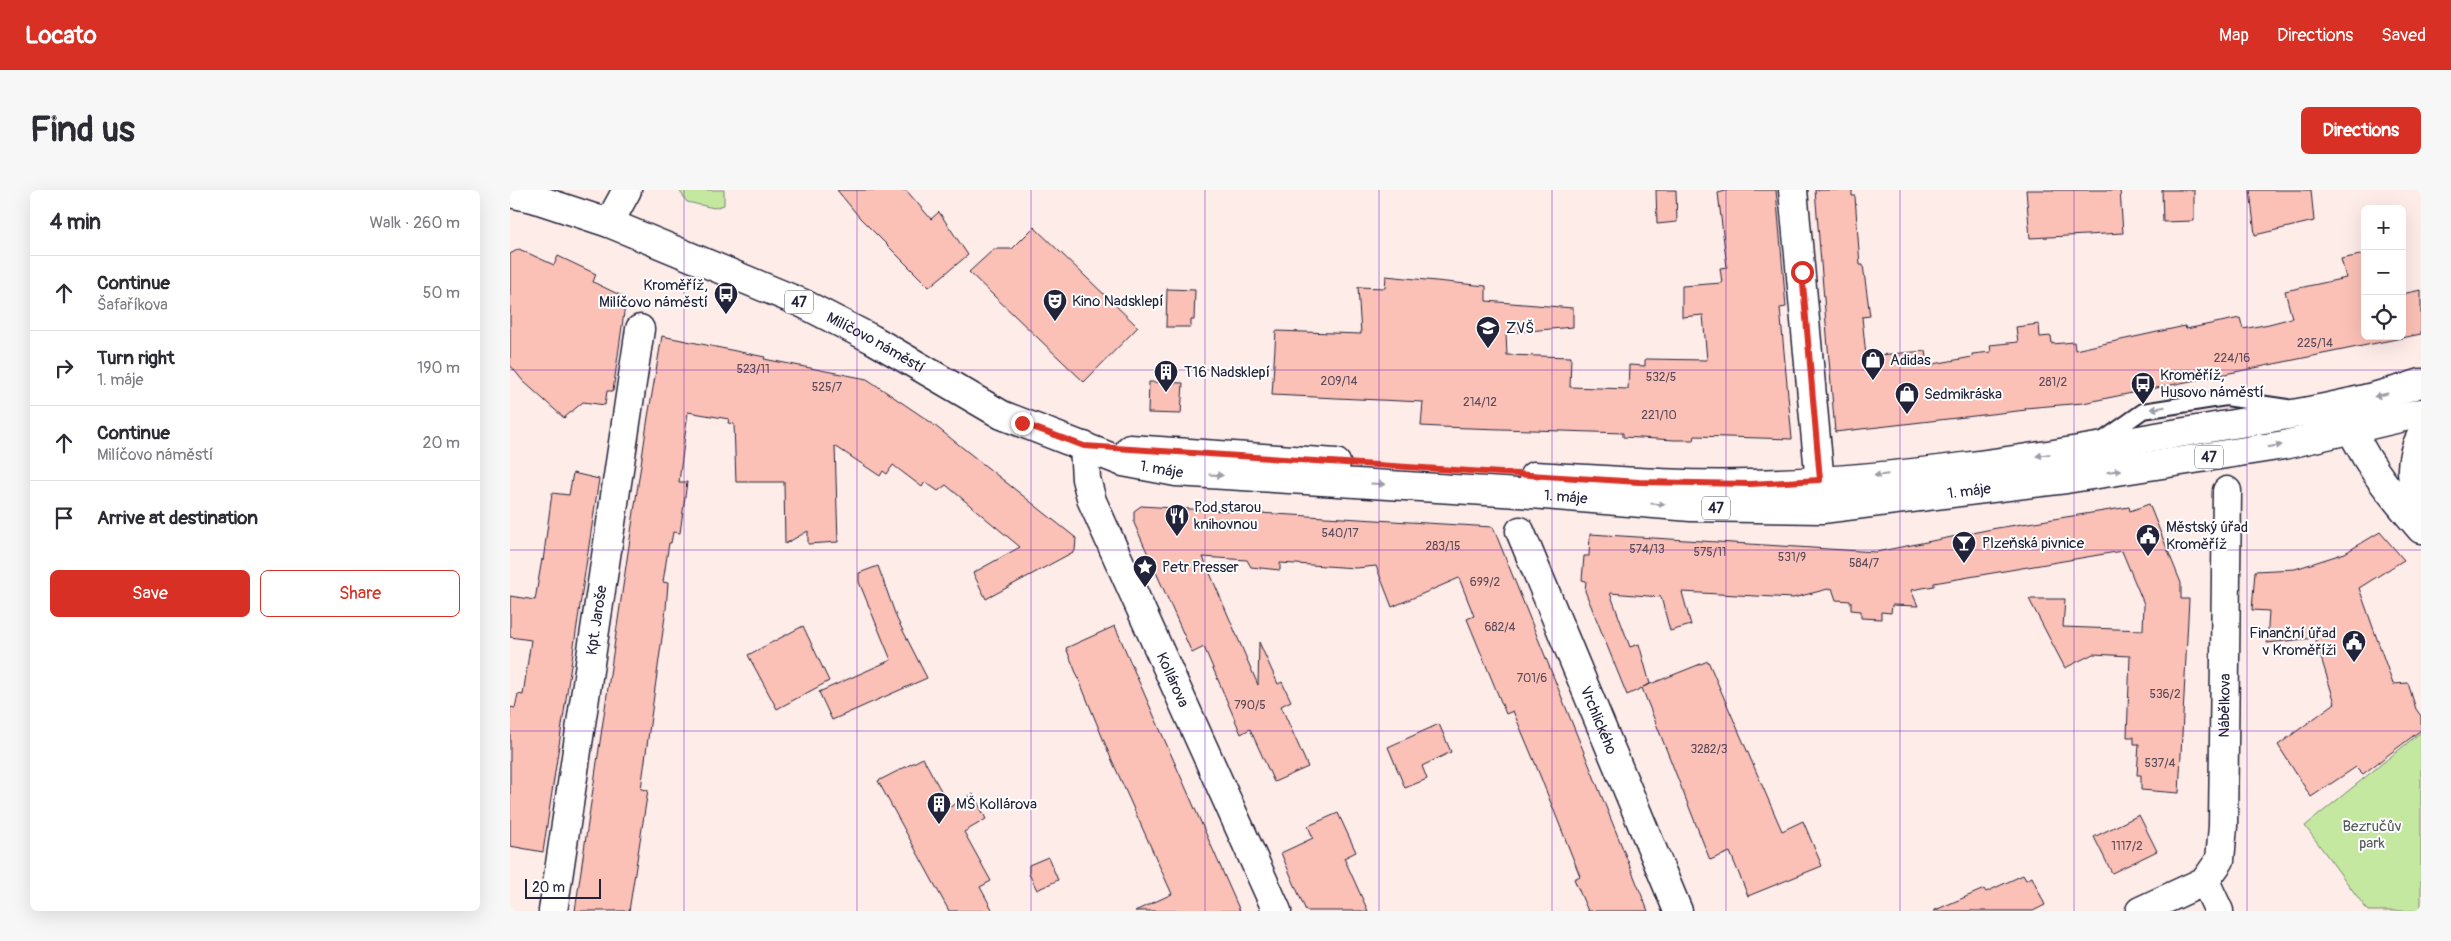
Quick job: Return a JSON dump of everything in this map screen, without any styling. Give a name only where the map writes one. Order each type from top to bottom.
[{"type":"main road","points":[[609,223],[627,190]]},
{"type":"main road","points":[[1793,190],[1822,509]]},
{"type":"main road","name":"47","points":[[510,193],[534,198],[609,223]]},
{"type":"main road","name":"Milíčovo náměstí","points":[[609,223],[802,303],[872,339],[1002,415],[1084,446]]},
{"type":"main road","name":"Kpt. Jaroše","points":[[552,911],[640,329]]},
{"type":"main road","name":"47","points":[[2341,405],[2421,383]]},
{"type":"main road","points":[[2341,405],[2351,430],[2382,483],[2421,529]]},
{"type":"main road","name":"1. máje","points":[[1084,446],[1639,482],[1750,484],[1820,480],[1974,465],[2091,448],[2341,405]]},
{"type":"main road","name":"47","points":[[2351,430],[2421,413]]},
{"type":"main road","name":"1. máje","points":[[1084,446],[1123,462],[1176,472],[1519,493],[1691,506],[1822,509],[2066,478],[2284,445],[2351,430]]},
{"type":"main road","points":[[2421,436],[2414,452],[2411,474],[2414,491],[2421,503]]},
{"type":"main road","name":"Kollárova","points":[[1084,446],[1086,479],[1092,501],[1277,911]]},
{"type":"main road","name":"Nábělkova","points":[[2205,881],[2220,860],[2223,826],[2227,491]]},
{"type":"main road","name":"Vrchlického","points":[[1520,531],[1678,911]]},
{"type":"main road","points":[[2140,911],[2205,881],[2219,911]]},
{"type":"green space","points":[[679,190],[724,190],[724,205],[714,208],[687,202]]},
{"type":"green space","name":"Bezručův park","points":[[2421,732],[2421,911],[2368,911],[2305,826]]},
{"type":"building","points":[[837,190],[906,190],[931,219],[939,212],[968,255],[929,287],[860,218]]},
{"type":"building","points":[[1656,190],[1676,190],[1677,222],[1657,224]]},
{"type":"building","points":[[1729,190],[1776,190],[1786,307],[1780,308],[1792,439],[1695,436],[1694,440],[1675,440],[1623,437],[1623,433],[1421,426],[1423,402],[1272,395],[1276,331],[1361,334],[1358,287],[1385,288],[1386,276],[1486,286],[1486,301],[1573,308],[1573,327],[1506,333],[1507,355],[1571,357],[1570,387],[1628,389],[1629,365],[1645,366],[1645,359],[1707,360],[1703,315],[1682,317],[1682,286],[1722,283],[1720,268],[1727,267],[1718,193]]},
{"type":"building","points":[[1815,190],[1852,190],[1852,196],[1855,196],[1860,265],[1863,265],[1870,316],[1862,317],[1866,356],[1926,351],[1928,365],[1972,357],[1972,354],[1991,352],[1990,345],[2018,342],[2016,327],[2039,324],[2040,337],[2051,336],[2052,344],[2074,342],[2075,350],[2185,326],[2186,329],[2240,318],[2243,329],[2269,324],[2292,318],[2285,291],[2346,278],[2341,259],[2361,255],[2361,340],[2392,340],[2083,403],[2025,408],[2026,410],[1835,432]]},
{"type":"building","points":[[2026,190],[2120,190],[2123,233],[2030,238]]},
{"type":"building","points":[[2162,190],[2194,190],[2194,221],[2163,222]]},
{"type":"building","points":[[2250,190],[2311,190],[2314,221],[2255,235]]},
{"type":"building","points":[[1034,227],[1138,327],[1084,382],[969,272],[994,249],[1012,249]]},
{"type":"building","points":[[519,249],[554,265],[558,256],[596,274],[593,282],[626,298],[613,391],[607,391],[605,405],[583,402],[564,418],[523,381],[510,365],[510,254]]},
{"type":"building","points":[[1167,289],[1195,290],[1194,320],[1191,320],[1191,327],[1166,327]]},
{"type":"building","points":[[2421,290],[2421,334],[2406,337],[2406,293]]},
{"type":"building","points":[[662,336],[765,357],[764,359],[867,379],[929,421],[1076,538],[1075,551],[986,599],[973,573],[1020,547],[946,485],[938,491],[925,482],[922,487],[893,465],[887,474],[883,471],[880,476],[835,446],[838,542],[808,544],[808,531],[785,544],[784,482],[736,482],[734,424],[728,423],[729,419],[688,412],[679,482],[687,482],[680,533],[673,532],[671,543],[669,543],[663,582],[668,583],[666,609],[641,789],[648,790],[629,911],[575,911],[648,417]]},
{"type":"building","name":"T16 Nadsklepí","points":[[1149,382],[1183,383],[1181,414],[1148,413]]},
{"type":"building","points":[[573,473],[599,479],[543,852],[510,846],[510,707],[515,708],[518,694],[523,695],[531,640],[510,637],[510,596],[535,600],[542,559],[543,561],[552,493],[569,495]]},
{"type":"building","points":[[2149,504],[2181,583],[2181,599],[2189,599],[2179,793],[2141,790],[2141,775],[2137,775],[2139,744],[2134,744],[2134,737],[2127,737],[2130,656],[2093,654],[2065,668],[2029,599],[2065,599],[2063,627],[2143,630],[2144,604],[2122,551],[1934,583],[1934,586],[1911,590],[1918,606],[1892,605],[1891,613],[1881,612],[1881,619],[1861,618],[1861,611],[1851,610],[1851,601],[1836,600],[1832,588],[1793,598],[1682,592],[1691,625],[1670,631],[1661,597],[1610,593],[1630,647],[1639,644],[1650,684],[1643,687],[1708,661],[1782,831],[1803,821],[1822,866],[1748,896],[1730,852],[1710,860],[1642,688],[1627,695],[1585,591],[1586,581],[1582,580],[1584,556],[1589,556],[1590,534],[1876,552],[1997,528],[2129,507],[2130,511]]},
{"type":"building","points":[[1141,506],[1493,527],[1648,911],[1588,911],[1574,879],[1580,876],[1535,763],[1513,711],[1506,714],[1467,619],[1474,616],[1459,578],[1392,607],[1376,566],[1356,568],[1280,563],[1280,570],[1251,567],[1247,560],[1203,557],[1258,685],[1259,642],[1278,684],[1282,682],[1291,701],[1281,706],[1308,767],[1274,782],[1250,729],[1241,734],[1204,647],[1192,653],[1134,523],[1134,511]]},
{"type":"building","name":"Finanční úřad v Kroměříži","points":[[2380,532],[2404,560],[2359,588],[2393,684],[2408,683],[2416,709],[2421,716],[2421,730],[2363,774],[2356,767],[2311,797],[2278,745],[2335,703],[2315,638],[2267,643],[2269,611],[2252,610],[2255,571],[2295,569],[2345,553]]},
{"type":"building","points":[[878,566],[897,619],[927,678],[832,720],[819,692],[891,660],[859,582],[859,573]]},
{"type":"building","points":[[803,626],[829,681],[777,709],[748,655]]},
{"type":"building","points":[[1115,626],[1240,911],[1135,911],[1172,894],[1110,756],[1066,648]]},
{"type":"building","points":[[1439,724],[1451,752],[1422,766],[1427,779],[1405,788],[1388,747]]},
{"type":"building","name":"MŠ Kollárova","points":[[923,758],[950,807],[973,794],[986,819],[964,832],[991,881],[980,887],[993,911],[949,911],[878,781]]},
{"type":"building","points":[[1338,813],[1356,852],[1344,858],[1368,911],[1306,911],[1281,853],[1313,838],[1308,826]]},
{"type":"building","points":[[2139,815],[2157,851],[2112,873],[2094,837]]},
{"type":"building","points":[[1048,857],[1058,880],[1037,890],[1029,874],[1029,865]]},
{"type":"building","points":[[2023,875],[2026,880],[2032,877],[2045,905],[2033,911],[1933,911],[1984,889],[1986,892]]},
{"type":"place","name":"Kroměříž, Milíčovo náměstí","points":[[726,315]]},
{"type":"place","name":"Kino Nadsklepí","points":[[1055,322]]},
{"type":"place","name":"ZVŠ","points":[[1488,349]]},
{"type":"place","name":"Adidas","points":[[1873,381]]},
{"type":"place","name":"T16 Nadsklepí","points":[[1166,393]]},
{"type":"place","name":"Kroměříž, Husovo náměstí","points":[[2143,405]]},
{"type":"place","name":"Sedmikráska","points":[[1907,415]]},
{"type":"place","name":"Pod starou knihovnou","points":[[1177,537]]},
{"type":"place","name":"Městský úřad Kroměříž","points":[[2148,557]]},
{"type":"place","name":"Plzeňská pivnice","points":[[1964,564]]},
{"type":"place","name":"Petr Presser","points":[[1145,588]]},
{"type":"place","name":"Finanční úřad v Kroměříži","points":[[2354,663]]},
{"type":"place","name":"MŠ Kollárova","points":[[939,825]]},
{"type":"route","points":[[1022,423],[1049,435],[1084,446],[1639,482],[1750,484],[1820,480],[1802,272]]}]
